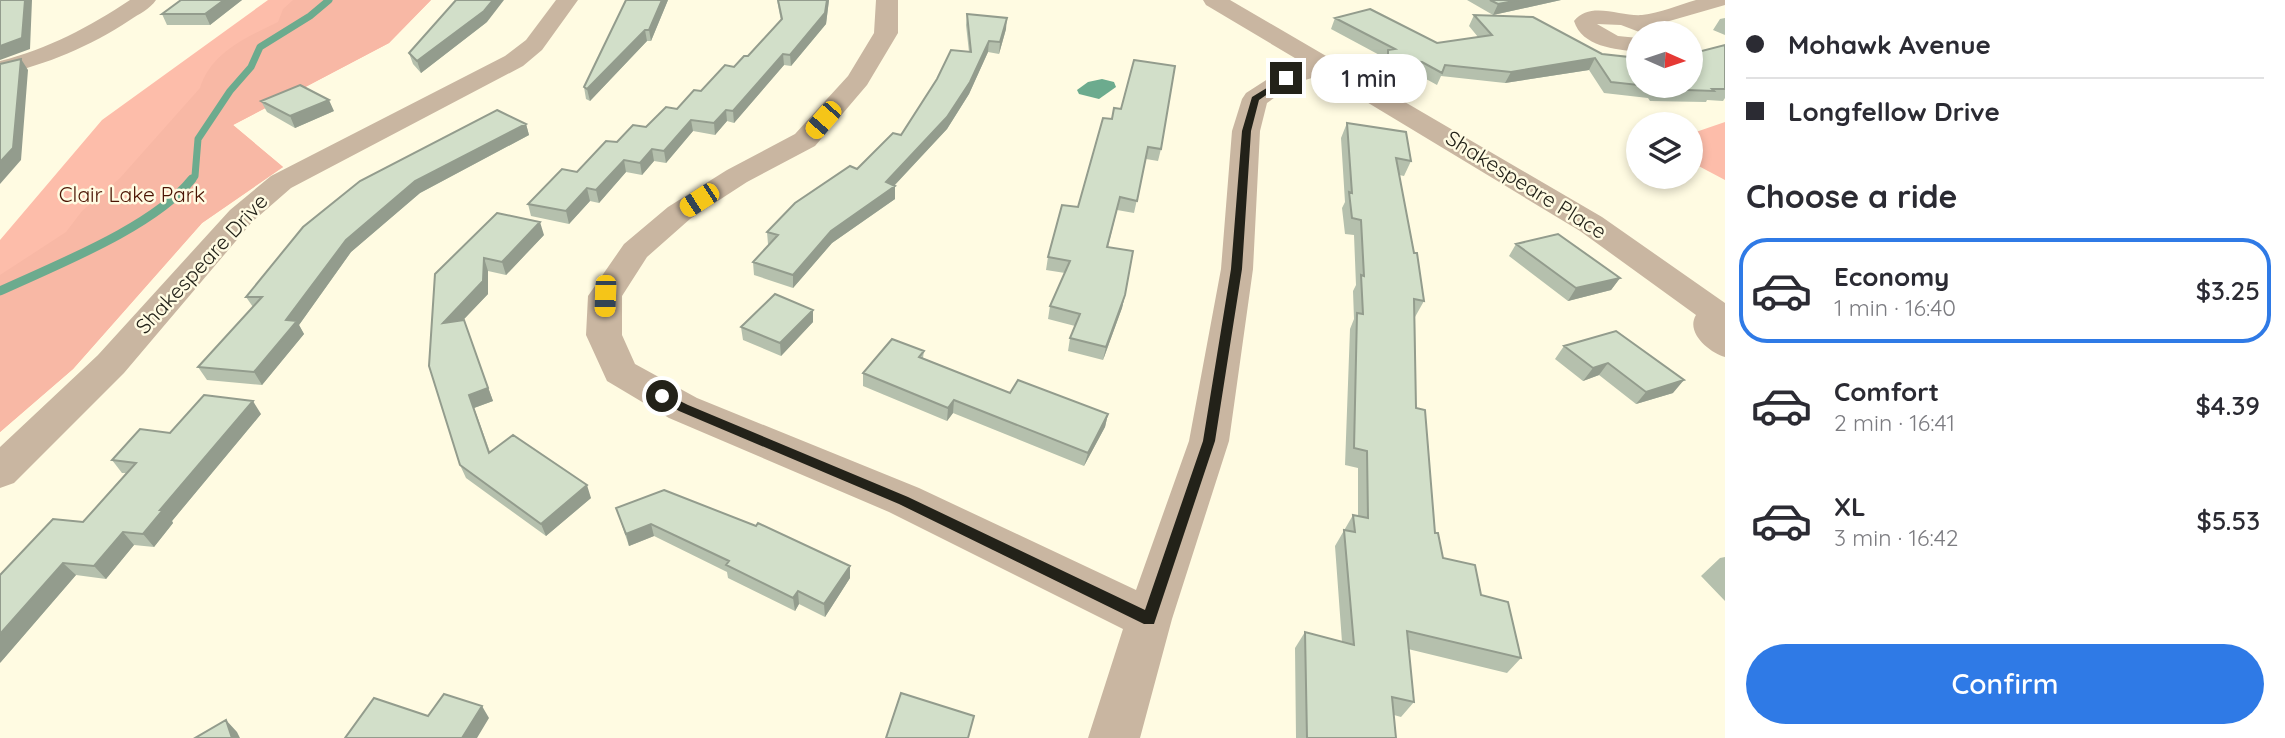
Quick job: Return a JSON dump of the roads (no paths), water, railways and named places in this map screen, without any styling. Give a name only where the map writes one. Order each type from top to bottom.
[{"type":"street","points":[[0,68],[39,60],[82,41],[145,0]]},
{"type":"street","name":"Shakespeare Drive","points":[[0,472],[111,364],[241,216],[281,182],[514,61],[534,46],[567,0]]},
{"type":"street","points":[[887,0],[886,33],[872,57],[858,80],[805,140],[737,176],[680,213],[635,251],[605,296],[604,335],[620,372],[684,408],[904,500],[1149,619]]},
{"type":"street","points":[[1214,0],[1325,66]]},
{"type":"street","points":[[1674,21],[1720,0]]},
{"type":"street","points":[[1114,738],[1149,619],[1209,441],[1237,269],[1247,131],[1255,99],[1286,78],[1325,66]]},
{"type":"street","name":"Shakespeare Place","points":[[1325,66],[1581,217],[1723,325]]},
{"type":"waterway","points":[[191,181],[195,176],[198,139],[230,91],[251,67],[260,47],[310,16],[329,0]]},
{"type":"waterway","points":[[0,291],[129,229],[175,197],[192,179]]},
{"type":"park label","name":"Clair Lake Park","points":[[132,195]]}]
